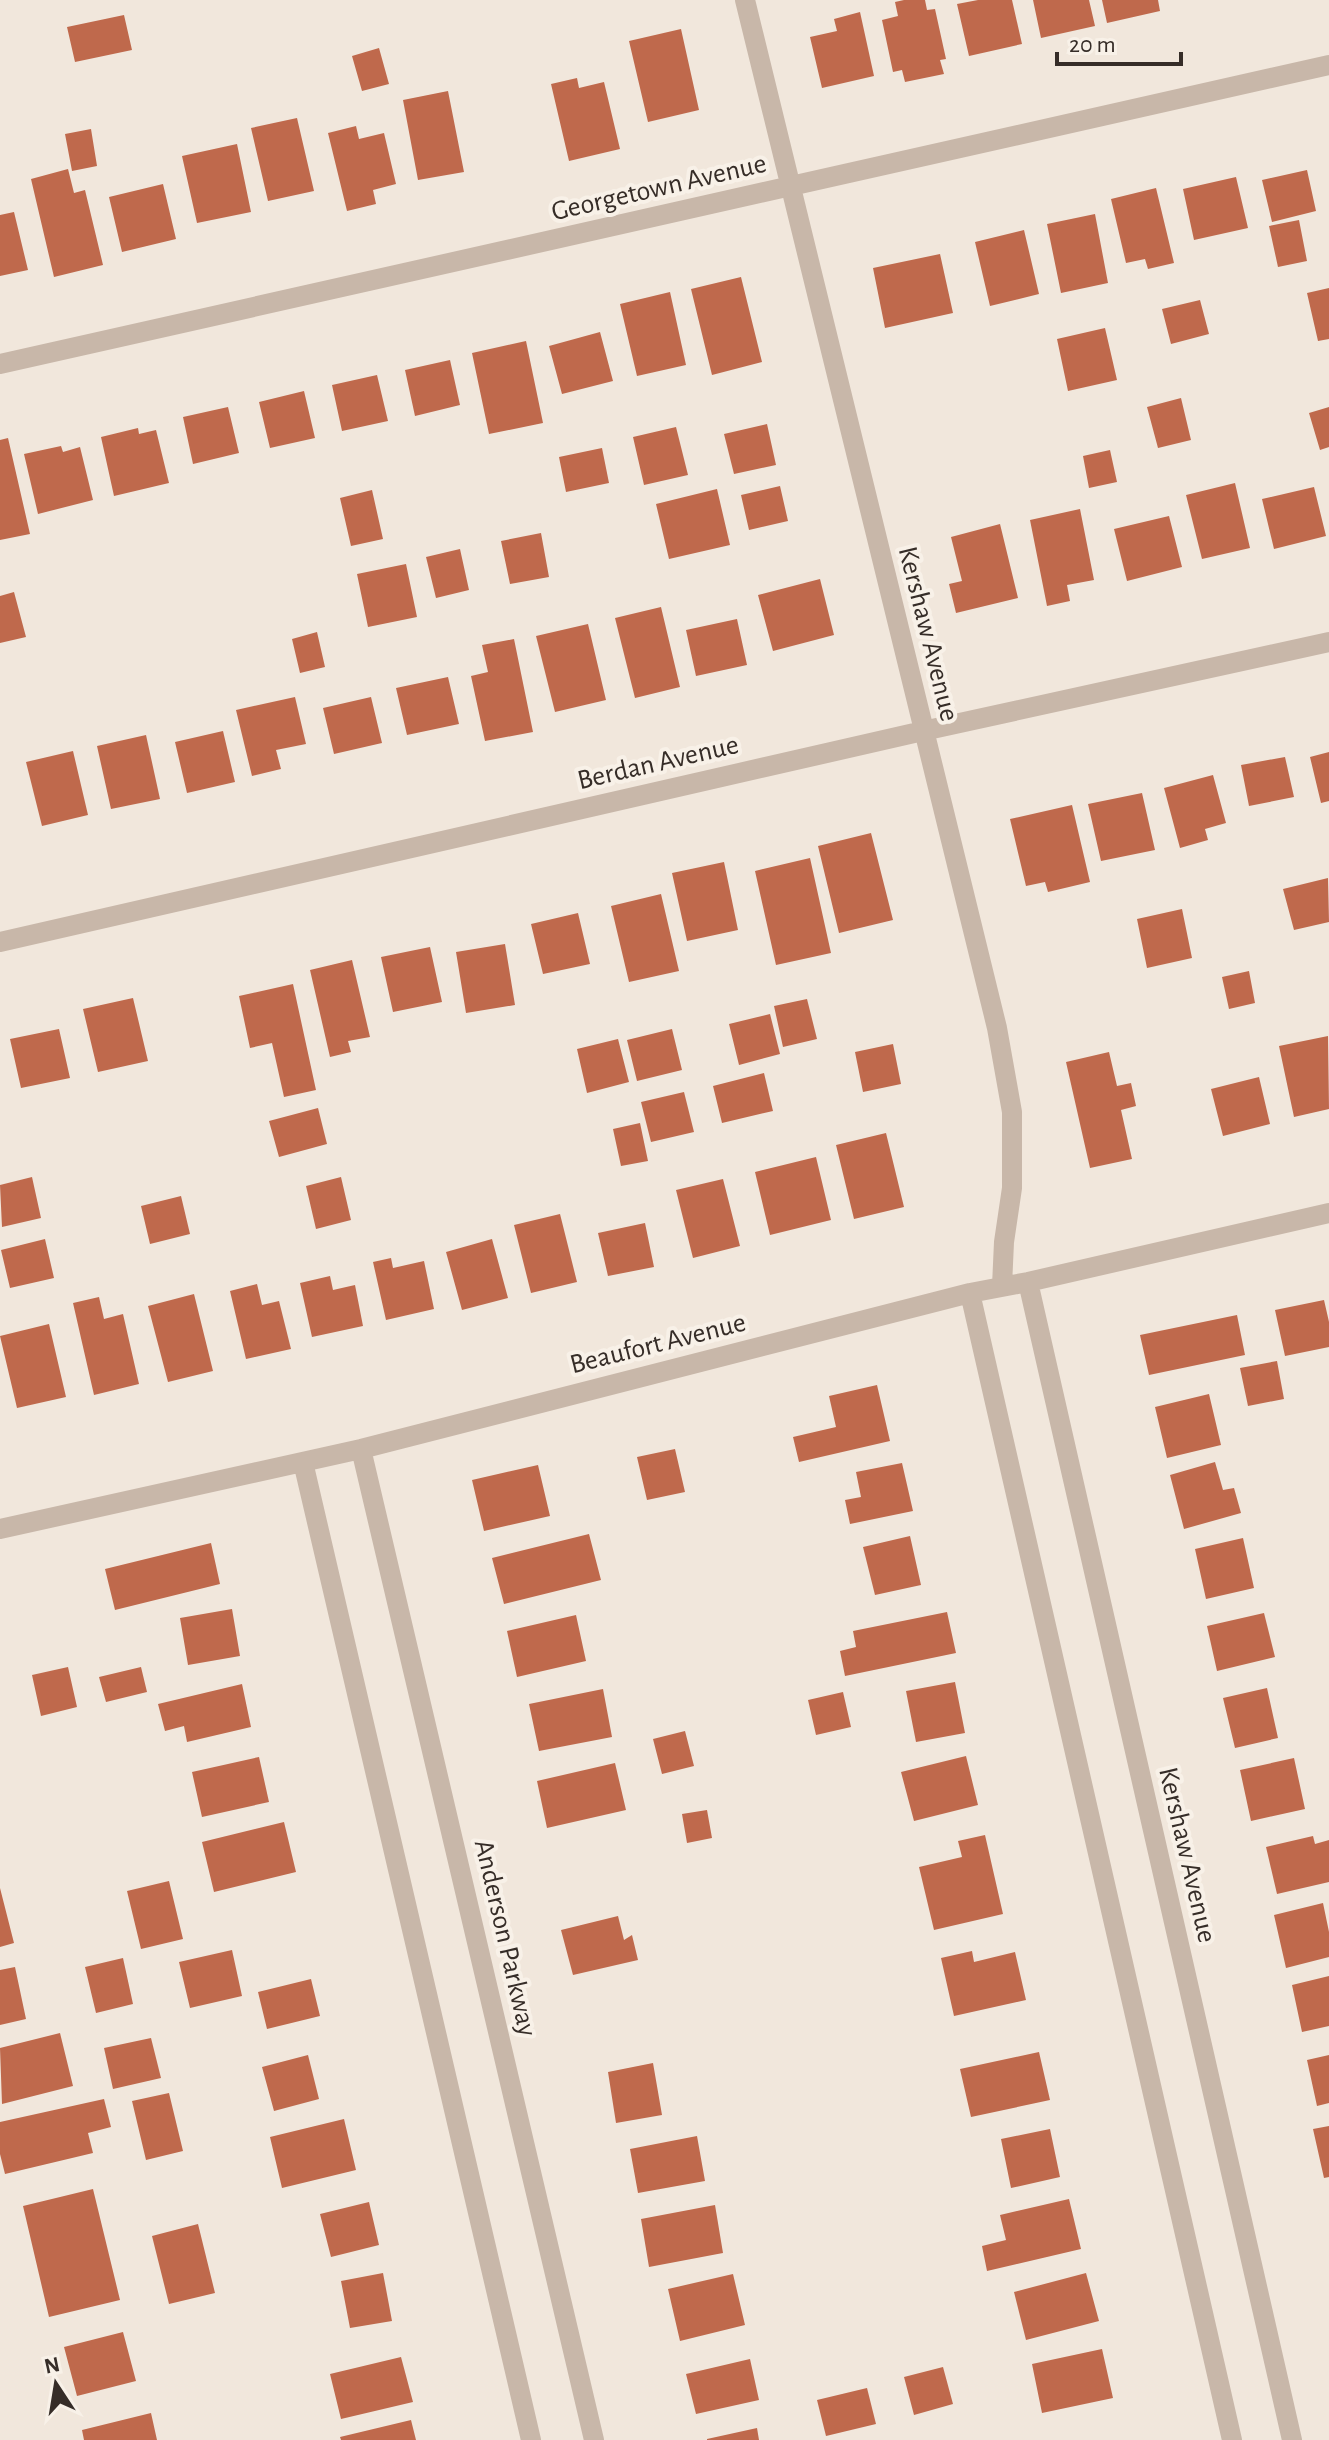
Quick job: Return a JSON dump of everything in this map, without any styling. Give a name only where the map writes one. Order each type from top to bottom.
[{"type":"street","name":"Kershaw Avenue","points":[[745,0],[997,1028],[1012,1112],[1012,1188],[1004,1242],[1002,1286]]},
{"type":"street","name":"Georgetown Avenue","points":[[0,364],[1329,65]]},
{"type":"street","name":"Berdan Avenue","points":[[0,942],[923,731],[1329,642]]},
{"type":"street","name":"Beaufort Avenue","points":[[0,1529],[361,1449],[970,1293],[1329,1213]]},
{"type":"street","name":"Kershaw Avenue","points":[[1028,1282],[1292,2440]]},
{"type":"street","points":[[970,1293],[1232,2440]]},
{"type":"street","name":"Anderson Parkway","points":[[361,1449],[594,2440]]},
{"type":"street","points":[[303,1462],[531,2440]]},
{"type":"building","points":[[925,0],[927,10],[935,9],[946,59],[940,60],[944,74],[905,82],[902,70],[893,72],[882,20],[898,16],[895,2]]},
{"type":"building","points":[[978,0],[1012,0],[1022,44],[969,56],[957,4]]},
{"type":"building","points":[[1033,0],[1089,0],[1095,26],[1041,38]]},
{"type":"building","points":[[1102,0],[1158,0],[1160,11],[1107,23]]},
{"type":"building","points":[[860,12],[874,76],[822,88],[810,37],[837,31],[834,19]]},
{"type":"building","points":[[124,15],[132,50],[75,62],[67,27]]},
{"type":"building","points":[[681,29],[699,110],[648,122],[629,41]]},
{"type":"building","points":[[379,48],[389,84],[362,91],[352,56]]},
{"type":"building","points":[[577,78],[579,88],[604,82],[620,149],[569,161],[551,84]]},
{"type":"building","points":[[448,91],[464,172],[418,180],[403,100]]},
{"type":"building","points":[[297,118],[314,191],[268,201],[251,128]]},
{"type":"building","points":[[356,126],[359,139],[384,133],[396,184],[373,190],[376,204],[347,211],[328,133]]},
{"type":"building","points":[[91,129],[97,166],[72,171],[65,134]]},
{"type":"building","points":[[237,144],[251,212],[197,223],[182,156]]},
{"type":"building","points":[[68,169],[74,193],[85,190],[103,265],[54,277],[31,179]]},
{"type":"building","points":[[1307,170],[1316,211],[1272,222],[1262,180]]},
{"type":"building","points":[[1236,177],[1248,228],[1194,240],[1183,189]]},
{"type":"building","points":[[163,184],[176,239],[122,252],[109,197]]},
{"type":"building","points":[[1156,188],[1174,263],[1148,269],[1145,259],[1126,263],[1111,199]]},
{"type":"building","points":[[14,212],[28,270],[0,276],[0,215]]},
{"type":"building","points":[[1095,214],[1108,283],[1061,293],[1047,224]]},
{"type":"building","points":[[1299,220],[1307,261],[1278,267],[1269,226]]},
{"type":"building","points":[[1024,230],[1039,294],[990,306],[975,242]]},
{"type":"building","points":[[940,254],[953,313],[885,328],[873,268]]},
{"type":"building","points":[[741,277],[762,362],[712,375],[691,289]]},
{"type":"building","points":[[1329,288],[1329,339],[1318,341],[1307,293]]},
{"type":"building","points":[[670,292],[686,365],[637,376],[620,304]]},
{"type":"building","points":[[1200,300],[1209,334],[1171,344],[1162,309]]},
{"type":"building","points":[[1105,328],[1117,380],[1068,391],[1057,339]]},
{"type":"building","points":[[600,332],[613,381],[562,394],[549,346]]},
{"type":"building","points":[[526,341],[543,423],[489,434],[472,353]]},
{"type":"building","points":[[450,360],[460,405],[415,416],[405,370]]},
{"type":"building","points":[[377,375],[388,421],[342,431],[332,385]]},
{"type":"building","points":[[304,391],[315,438],[270,448],[259,402]]},
{"type":"building","points":[[1181,398],[1191,440],[1158,448],[1147,407]]},
{"type":"building","points":[[228,407],[239,453],[193,464],[183,417]]},
{"type":"building","points":[[1329,407],[1329,447],[1320,450],[1309,413]]},
{"type":"building","points":[[767,424],[776,465],[734,474],[724,434]]},
{"type":"building","points":[[676,427],[688,475],[644,485],[633,437]]},
{"type":"building","points":[[138,428],[139,434],[156,430],[169,483],[114,496],[101,437]]},
{"type":"building","points":[[8,438],[30,534],[0,540],[0,440]]},
{"type":"building","points":[[61,446],[63,452],[80,447],[93,500],[38,514],[24,454]]},
{"type":"building","points":[[602,448],[609,483],[566,492],[559,457]]},
{"type":"building","points":[[1110,450],[1117,482],[1089,488],[1083,456]]},
{"type":"building","points":[[1235,483],[1250,548],[1202,559],[1186,495]]},
{"type":"building","points":[[780,486],[788,521],[749,530],[741,495]]},
{"type":"building","points":[[1314,487],[1326,536],[1274,549],[1262,499]]},
{"type":"building","points":[[717,489],[730,545],[669,559],[656,504]]},
{"type":"building","points":[[372,490],[383,539],[351,546],[340,498]]},
{"type":"building","points":[[1080,509],[1094,580],[1067,585],[1070,601],[1047,606],[1030,520]]},
{"type":"building","points":[[1169,516],[1182,567],[1127,581],[1114,529]]},
{"type":"building","points":[[1000,524],[1018,598],[956,613],[949,584],[962,581],[951,537]]},
{"type":"building","points":[[541,533],[549,577],[510,584],[501,541]]},
{"type":"building","points":[[460,549],[469,590],[436,598],[426,557]]},
{"type":"building","points":[[406,564],[417,617],[368,627],[357,574]]},
{"type":"building","points":[[820,579],[834,635],[773,651],[758,595]]},
{"type":"building","points":[[14,592],[26,637],[0,643],[0,596]]},
{"type":"building","points":[[661,607],[680,687],[635,698],[615,618]]},
{"type":"building","points":[[737,619],[747,665],[696,676],[686,630]]},
{"type":"building","points":[[588,624],[606,700],[555,712],[536,636]]},
{"type":"building","points":[[317,632],[325,667],[300,673],[292,639]]},
{"type":"building","points":[[514,639],[533,732],[485,741],[471,676],[488,672],[482,645]]},
{"type":"building","points":[[448,677],[459,724],[407,735],[396,688]]},
{"type":"building","points":[[295,697],[306,744],[276,750],[281,769],[252,776],[236,710]]},
{"type":"building","points":[[371,697],[382,743],[334,754],[323,708]]},
{"type":"building","points":[[223,731],[235,782],[187,793],[175,742]]},
{"type":"building","points":[[146,735],[160,799],[111,809],[97,746]]},
{"type":"building","points":[[73,751],[88,815],[42,826],[26,762]]},
{"type":"building","points":[[1329,752],[1329,801],[1321,803],[1310,757]]},
{"type":"building","points":[[1285,757],[1294,797],[1249,806],[1241,765]]},
{"type":"building","points":[[1213,775],[1226,823],[1205,829],[1208,840],[1180,848],[1164,788]]},
{"type":"building","points":[[1142,793],[1155,850],[1101,861],[1088,804]]},
{"type":"building","points":[[1072,805],[1090,882],[1048,892],[1045,882],[1026,886],[1010,819]]},
{"type":"building","points":[[871,833],[893,920],[839,933],[818,846]]},
{"type":"building","points":[[810,858],[831,953],[776,965],[755,871]]},
{"type":"building","points":[[724,862],[738,930],[687,941],[672,873]]},
{"type":"building","points":[[1328,878],[1329,922],[1294,930],[1283,889]]},
{"type":"building","points":[[661,894],[679,971],[629,982],[611,906]]},
{"type":"building","points":[[1182,909],[1192,958],[1147,968],[1137,919]]},
{"type":"building","points":[[578,913],[590,964],[543,974],[531,924]]},
{"type":"building","points":[[505,944],[515,1005],[466,1013],[456,952]]},
{"type":"building","points":[[430,947],[442,1002],[393,1012],[381,957]]},
{"type":"building","points":[[352,960],[370,1037],[348,1041],[351,1052],[330,1057],[310,970]]},
{"type":"building","points":[[1249,971],[1255,1003],[1229,1009],[1222,977]]},
{"type":"building","points":[[293,984],[316,1090],[284,1097],[272,1043],[250,1048],[239,996]]},
{"type":"building","points":[[133,998],[148,1061],[98,1072],[83,1009]]},
{"type":"building","points":[[807,999],[817,1039],[783,1047],[774,1006]]},
{"type":"building","points":[[770,1014],[780,1054],[739,1065],[729,1024]]},
{"type":"building","points":[[59,1029],[70,1078],[21,1088],[10,1039]]},
{"type":"building","points":[[672,1029],[682,1070],[637,1081],[627,1040]]},
{"type":"building","points":[[1328,1036],[1329,1109],[1294,1117],[1279,1046]]},
{"type":"building","points":[[618,1039],[629,1082],[587,1093],[577,1049]]},
{"type":"building","points":[[893,1044],[901,1084],[863,1092],[855,1052]]},
{"type":"building","points":[[1109,1052],[1117,1086],[1131,1083],[1136,1106],[1121,1110],[1132,1159],[1090,1168],[1066,1062]]},
{"type":"building","points":[[764,1073],[773,1111],[722,1123],[713,1086]]},
{"type":"building","points":[[1259,1077],[1270,1124],[1223,1136],[1211,1089]]},
{"type":"building","points":[[684,1092],[694,1132],[651,1142],[641,1102]]},
{"type":"building","points":[[318,1108],[327,1144],[279,1157],[269,1121]]},
{"type":"building","points":[[640,1123],[648,1161],[621,1166],[613,1129]]},
{"type":"building","points":[[886,1133],[904,1207],[854,1219],[836,1145]]},
{"type":"building","points":[[816,1157],[831,1220],[770,1235],[755,1172]]},
{"type":"building","points":[[32,1177],[41,1218],[2,1227],[0,1185]]},
{"type":"building","points":[[341,1177],[351,1220],[316,1229],[306,1186]]},
{"type":"building","points":[[723,1179],[740,1246],[693,1258],[676,1190]]},
{"type":"building","points":[[181,1196],[190,1234],[150,1244],[141,1206]]},
{"type":"building","points":[[560,1214],[577,1282],[531,1293],[514,1225]]},
{"type":"building","points":[[645,1223],[654,1267],[608,1276],[598,1233]]},
{"type":"building","points":[[45,1239],[54,1278],[10,1288],[1,1250]]},
{"type":"building","points":[[492,1239],[508,1298],[462,1310],[446,1252]]},
{"type":"building","points":[[391,1258],[393,1268],[424,1261],[434,1309],[386,1320],[373,1262]]},
{"type":"building","points":[[330,1276],[333,1290],[355,1285],[363,1326],[312,1337],[300,1283]]},
{"type":"building","points":[[257,1284],[262,1305],[279,1301],[291,1349],[246,1359],[230,1291]]},
{"type":"building","points":[[194,1294],[213,1371],[168,1382],[148,1306]]},
{"type":"building","points":[[99,1297],[104,1319],[123,1314],[139,1384],[94,1395],[73,1303]]},
{"type":"building","points":[[1324,1300],[1329,1322],[1329,1347],[1285,1356],[1275,1310]]},
{"type":"building","points":[[1237,1315],[1245,1355],[1149,1375],[1140,1335]]},
{"type":"building","points":[[49,1324],[66,1397],[17,1408],[0,1336]]},
{"type":"building","points":[[1277,1361],[1284,1399],[1248,1406],[1240,1368]]},
{"type":"building","points":[[877,1385],[890,1441],[799,1462],[793,1437],[836,1427],[829,1396]]},
{"type":"building","points":[[1209,1394],[1221,1445],[1167,1458],[1155,1407]]},
{"type":"building","points":[[675,1449],[685,1492],[647,1500],[637,1457]]},
{"type":"building","points":[[1215,1462],[1223,1490],[1234,1488],[1241,1513],[1184,1529],[1170,1475]]},
{"type":"building","points":[[902,1463],[913,1511],[850,1524],[845,1500],[861,1497],[856,1472]]},
{"type":"building","points":[[538,1465],[550,1516],[484,1531],[472,1480]]},
{"type":"building","points":[[589,1534],[601,1580],[504,1604],[492,1558]]},
{"type":"building","points":[[910,1536],[921,1585],[875,1595],[863,1547]]},
{"type":"building","points":[[1243,1538],[1254,1588],[1206,1599],[1195,1549]]},
{"type":"building","points":[[211,1543],[220,1584],[115,1610],[105,1569]]},
{"type":"building","points":[[232,1609],[240,1656],[188,1665],[180,1618]]},
{"type":"building","points":[[947,1612],[956,1653],[845,1676],[840,1651],[856,1647],[853,1631]]},
{"type":"building","points":[[1264,1613],[1275,1657],[1217,1671],[1207,1626]]},
{"type":"building","points":[[576,1615],[586,1661],[517,1677],[507,1631]]},
{"type":"building","points":[[68,1667],[77,1707],[41,1716],[32,1675]]},
{"type":"building","points":[[141,1667],[147,1692],[106,1702],[99,1677]]},
{"type":"building","points":[[955,1682],[965,1733],[916,1742],[906,1691]]},
{"type":"building","points":[[242,1684],[251,1727],[187,1742],[184,1726],[165,1731],[158,1704]]},
{"type":"building","points":[[1267,1688],[1278,1738],[1235,1748],[1223,1698]]},
{"type":"building","points":[[603,1689],[612,1737],[539,1751],[529,1704]]},
{"type":"building","points":[[843,1692],[851,1727],[816,1735],[808,1700]]},
{"type":"building","points":[[685,1731],[694,1766],[662,1774],[653,1739]]},
{"type":"building","points":[[966,1756],[978,1805],[914,1821],[901,1772]]},
{"type":"building","points":[[259,1757],[269,1802],[202,1817],[192,1772]]},
{"type":"building","points":[[1294,1758],[1305,1809],[1251,1821],[1240,1770]]},
{"type":"building","points":[[615,1763],[626,1810],[547,1828],[537,1781]]},
{"type":"building","points":[[707,1810],[712,1838],[687,1843],[682,1814]]},
{"type":"building","points":[[284,1822],[296,1872],[214,1892],[202,1842]]},
{"type":"building","points":[[985,1835],[1003,1914],[934,1930],[919,1867],[962,1857],[958,1841]]},
{"type":"building","points":[[1313,1836],[1315,1844],[1329,1840],[1329,1882],[1277,1894],[1266,1847]]},
{"type":"building","points":[[169,1881],[183,1939],[141,1949],[127,1891]]},
{"type":"building","points":[[0,1888],[14,1943],[0,1947]]},
{"type":"building","points":[[1323,1903],[1329,1932],[1329,1957],[1286,1968],[1274,1915]]},
{"type":"building","points":[[618,1916],[624,1940],[632,1935],[638,1960],[573,1975],[561,1930]]},
{"type":"building","points":[[232,1950],[242,1996],[190,2008],[179,1962]]},
{"type":"building","points":[[972,1951],[974,1962],[1015,1952],[1026,2000],[954,2016],[941,1958]]},
{"type":"building","points":[[123,1958],[133,2004],[96,2013],[85,1967]]},
{"type":"building","points":[[15,1967],[26,2019],[0,2025],[0,1970]]},
{"type":"building","points":[[1329,1976],[1329,2026],[1302,2032],[1292,1985]]},
{"type":"building","points":[[311,1979],[320,2016],[267,2029],[258,1992]]},
{"type":"building","points":[[60,2033],[73,2086],[2,2104],[0,2048]]},
{"type":"building","points":[[151,2038],[161,2078],[113,2089],[104,2048]]},
{"type":"building","points":[[1039,2052],[1050,2100],[971,2117],[960,2069]]},
{"type":"building","points":[[308,2055],[319,2099],[274,2111],[262,2067]]},
{"type":"building","points":[[1329,2055],[1329,2103],[1317,2106],[1307,2060]]},
{"type":"building","points":[[653,2063],[662,2115],[616,2123],[608,2072]]},
{"type":"building","points":[[169,2093],[183,2151],[146,2160],[132,2101]]},
{"type":"building","points":[[104,2099],[111,2127],[88,2133],[93,2153],[5,2174],[0,2154],[0,2122]]},
{"type":"building","points":[[344,2119],[356,2170],[282,2188],[270,2137]]},
{"type":"building","points":[[1329,2126],[1329,2177],[1324,2178],[1313,2129]]},
{"type":"building","points":[[1050,2129],[1060,2177],[1011,2188],[1001,2139]]},
{"type":"building","points":[[697,2136],[705,2181],[638,2193],[630,2149]]},
{"type":"building","points":[[93,2189],[120,2300],[49,2317],[23,2206]]},
{"type":"building","points":[[1069,2199],[1081,2249],[987,2271],[982,2246],[1006,2240],[1000,2215]]},
{"type":"building","points":[[369,2202],[379,2245],[331,2257],[320,2214]]},
{"type":"building","points":[[715,2205],[723,2253],[649,2267],[641,2219]]},
{"type":"building","points":[[198,2224],[215,2293],[169,2304],[152,2236]]},
{"type":"building","points":[[383,2273],[392,2321],[350,2328],[341,2281]]},
{"type":"building","points":[[1086,2273],[1099,2321],[1026,2340],[1014,2292]]},
{"type":"building","points":[[733,2274],[745,2325],[680,2341],[668,2289]]},
{"type":"building","points":[[123,2332],[136,2381],[77,2396],[64,2347]]},
{"type":"building","points":[[1102,2349],[1113,2398],[1042,2413],[1032,2364]]},
{"type":"building","points":[[401,2357],[413,2402],[341,2419],[330,2374]]},
{"type":"building","points":[[750,2359],[759,2400],[696,2414],[686,2374]]},
{"type":"building","points":[[943,2367],[953,2404],[914,2415],[904,2377]]},
{"type":"building","points":[[867,2388],[876,2424],[826,2436],[817,2400]]},
{"type":"building","points":[[151,2413],[157,2440],[84,2440],[82,2430]]},
{"type":"building","points":[[411,2420],[416,2440],[341,2440],[340,2437]]},
{"type":"building","points":[[757,2428],[759,2440],[707,2440],[707,2439]]}]
